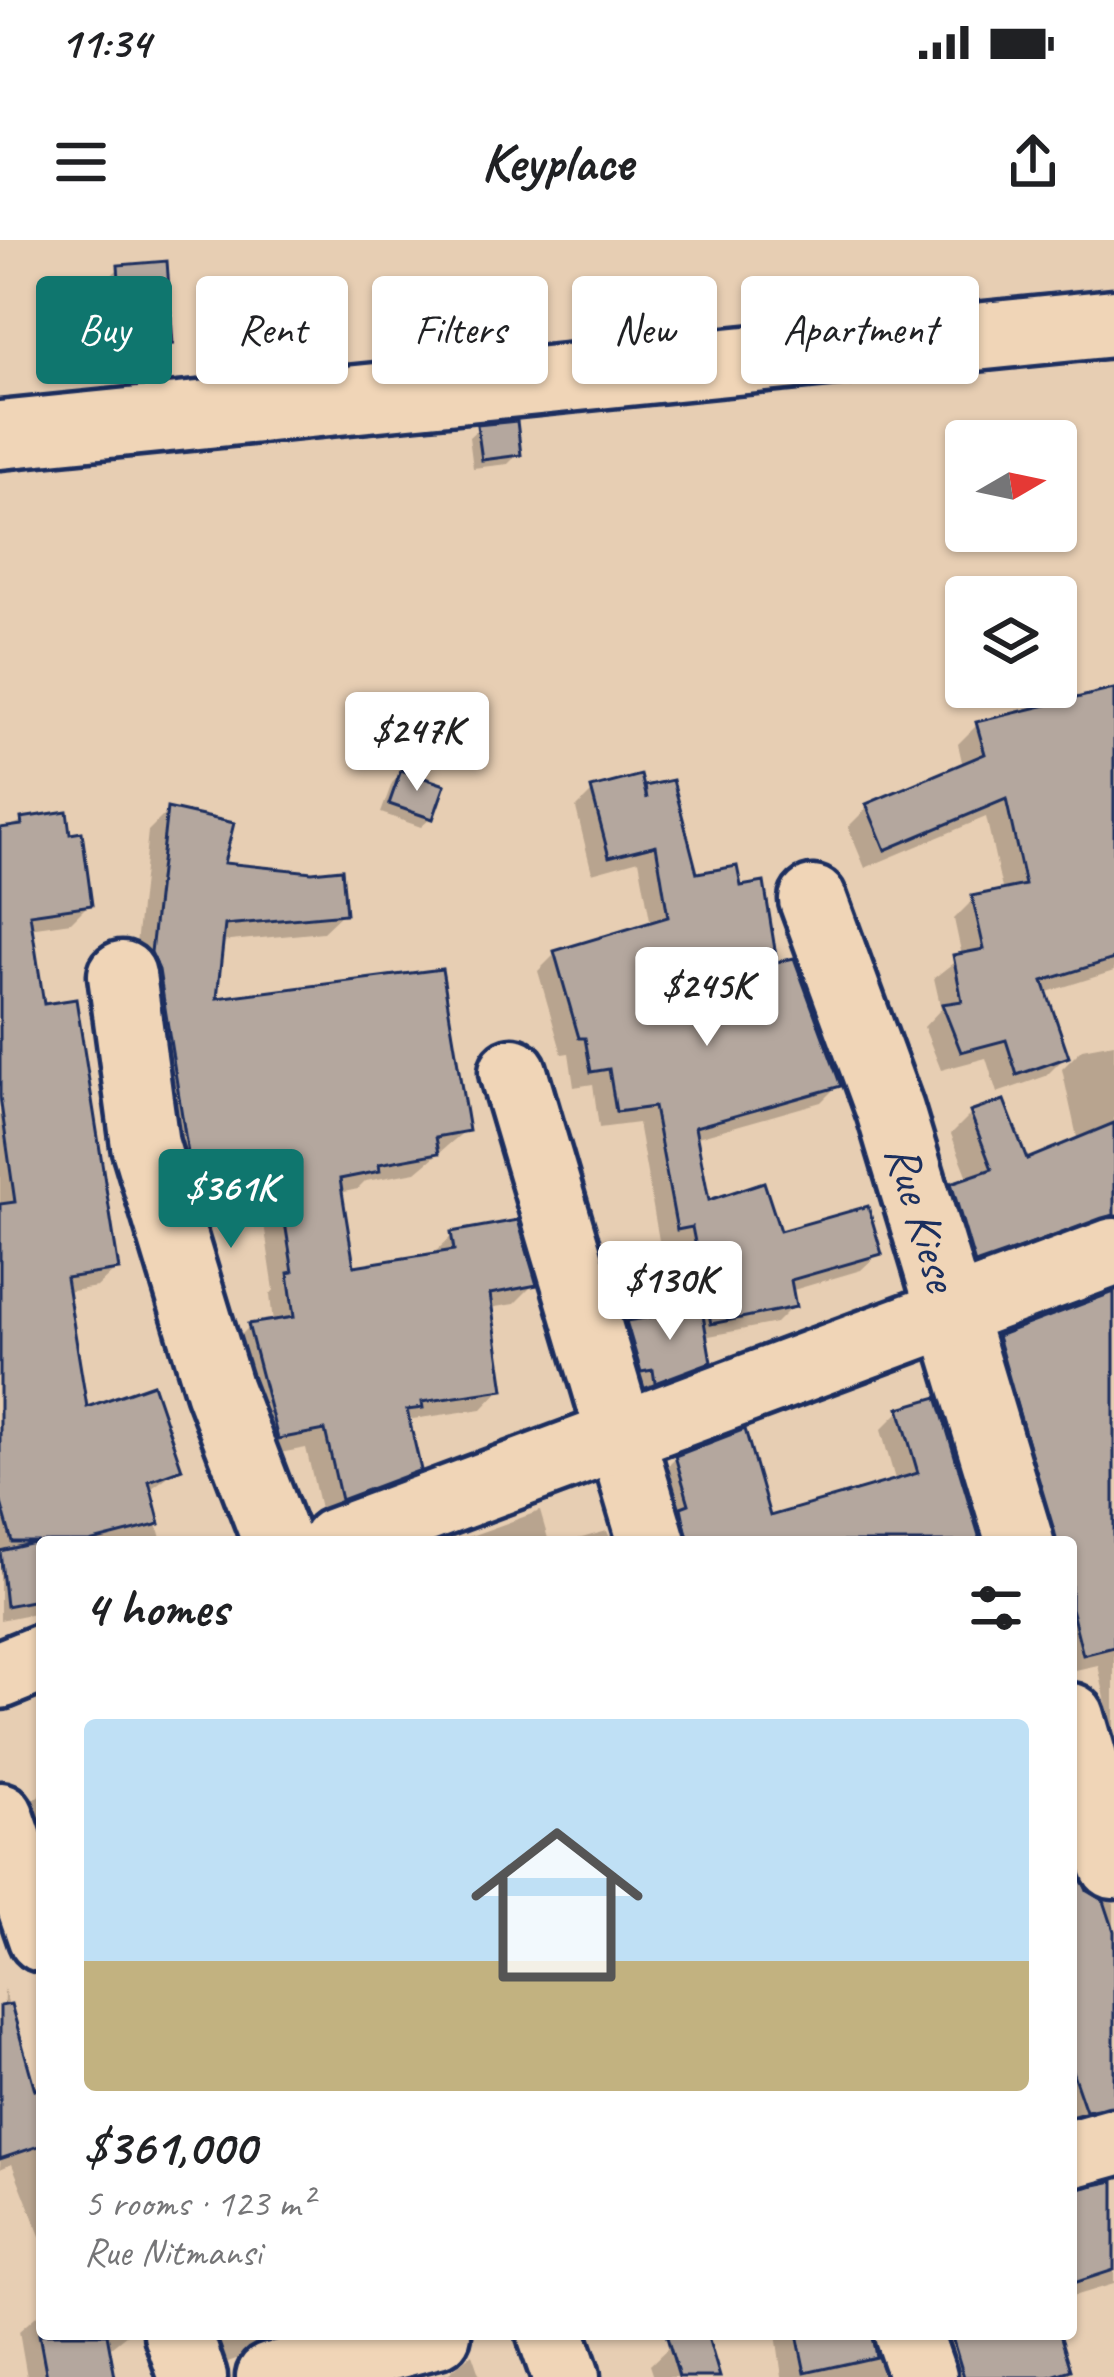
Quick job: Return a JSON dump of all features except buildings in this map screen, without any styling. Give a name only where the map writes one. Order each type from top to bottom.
[{"type":"street","points":[[0,435],[1114,322]]},
{"type":"street","name":"Rue Kiese","points":[[812,900],[890,1110],[1018,1536]]},
{"type":"street","points":[[122,975],[146,1145],[220,1390],[275,1536]]},
{"type":"street","points":[[513,1072],[650,1536]]},
{"type":"street","points":[[351,1536],[620,1440],[1114,1252]]},
{"type":"street","points":[[0,1676],[36,1661]]},
{"type":"street","points":[[1077,1739],[1114,1865]]},
{"type":"street","points":[[0,1816],[36,1921]]},
{"type":"street","points":[[1077,2152],[1114,2142]]},
{"type":"street","points":[[180,2340],[193,2377]]},
{"type":"street","points":[[270,2377],[414,2340]]},
{"type":"street","points":[[552,2340],[566,2377]]},
{"type":"street","points":[[910,2340],[923,2377]]}]
